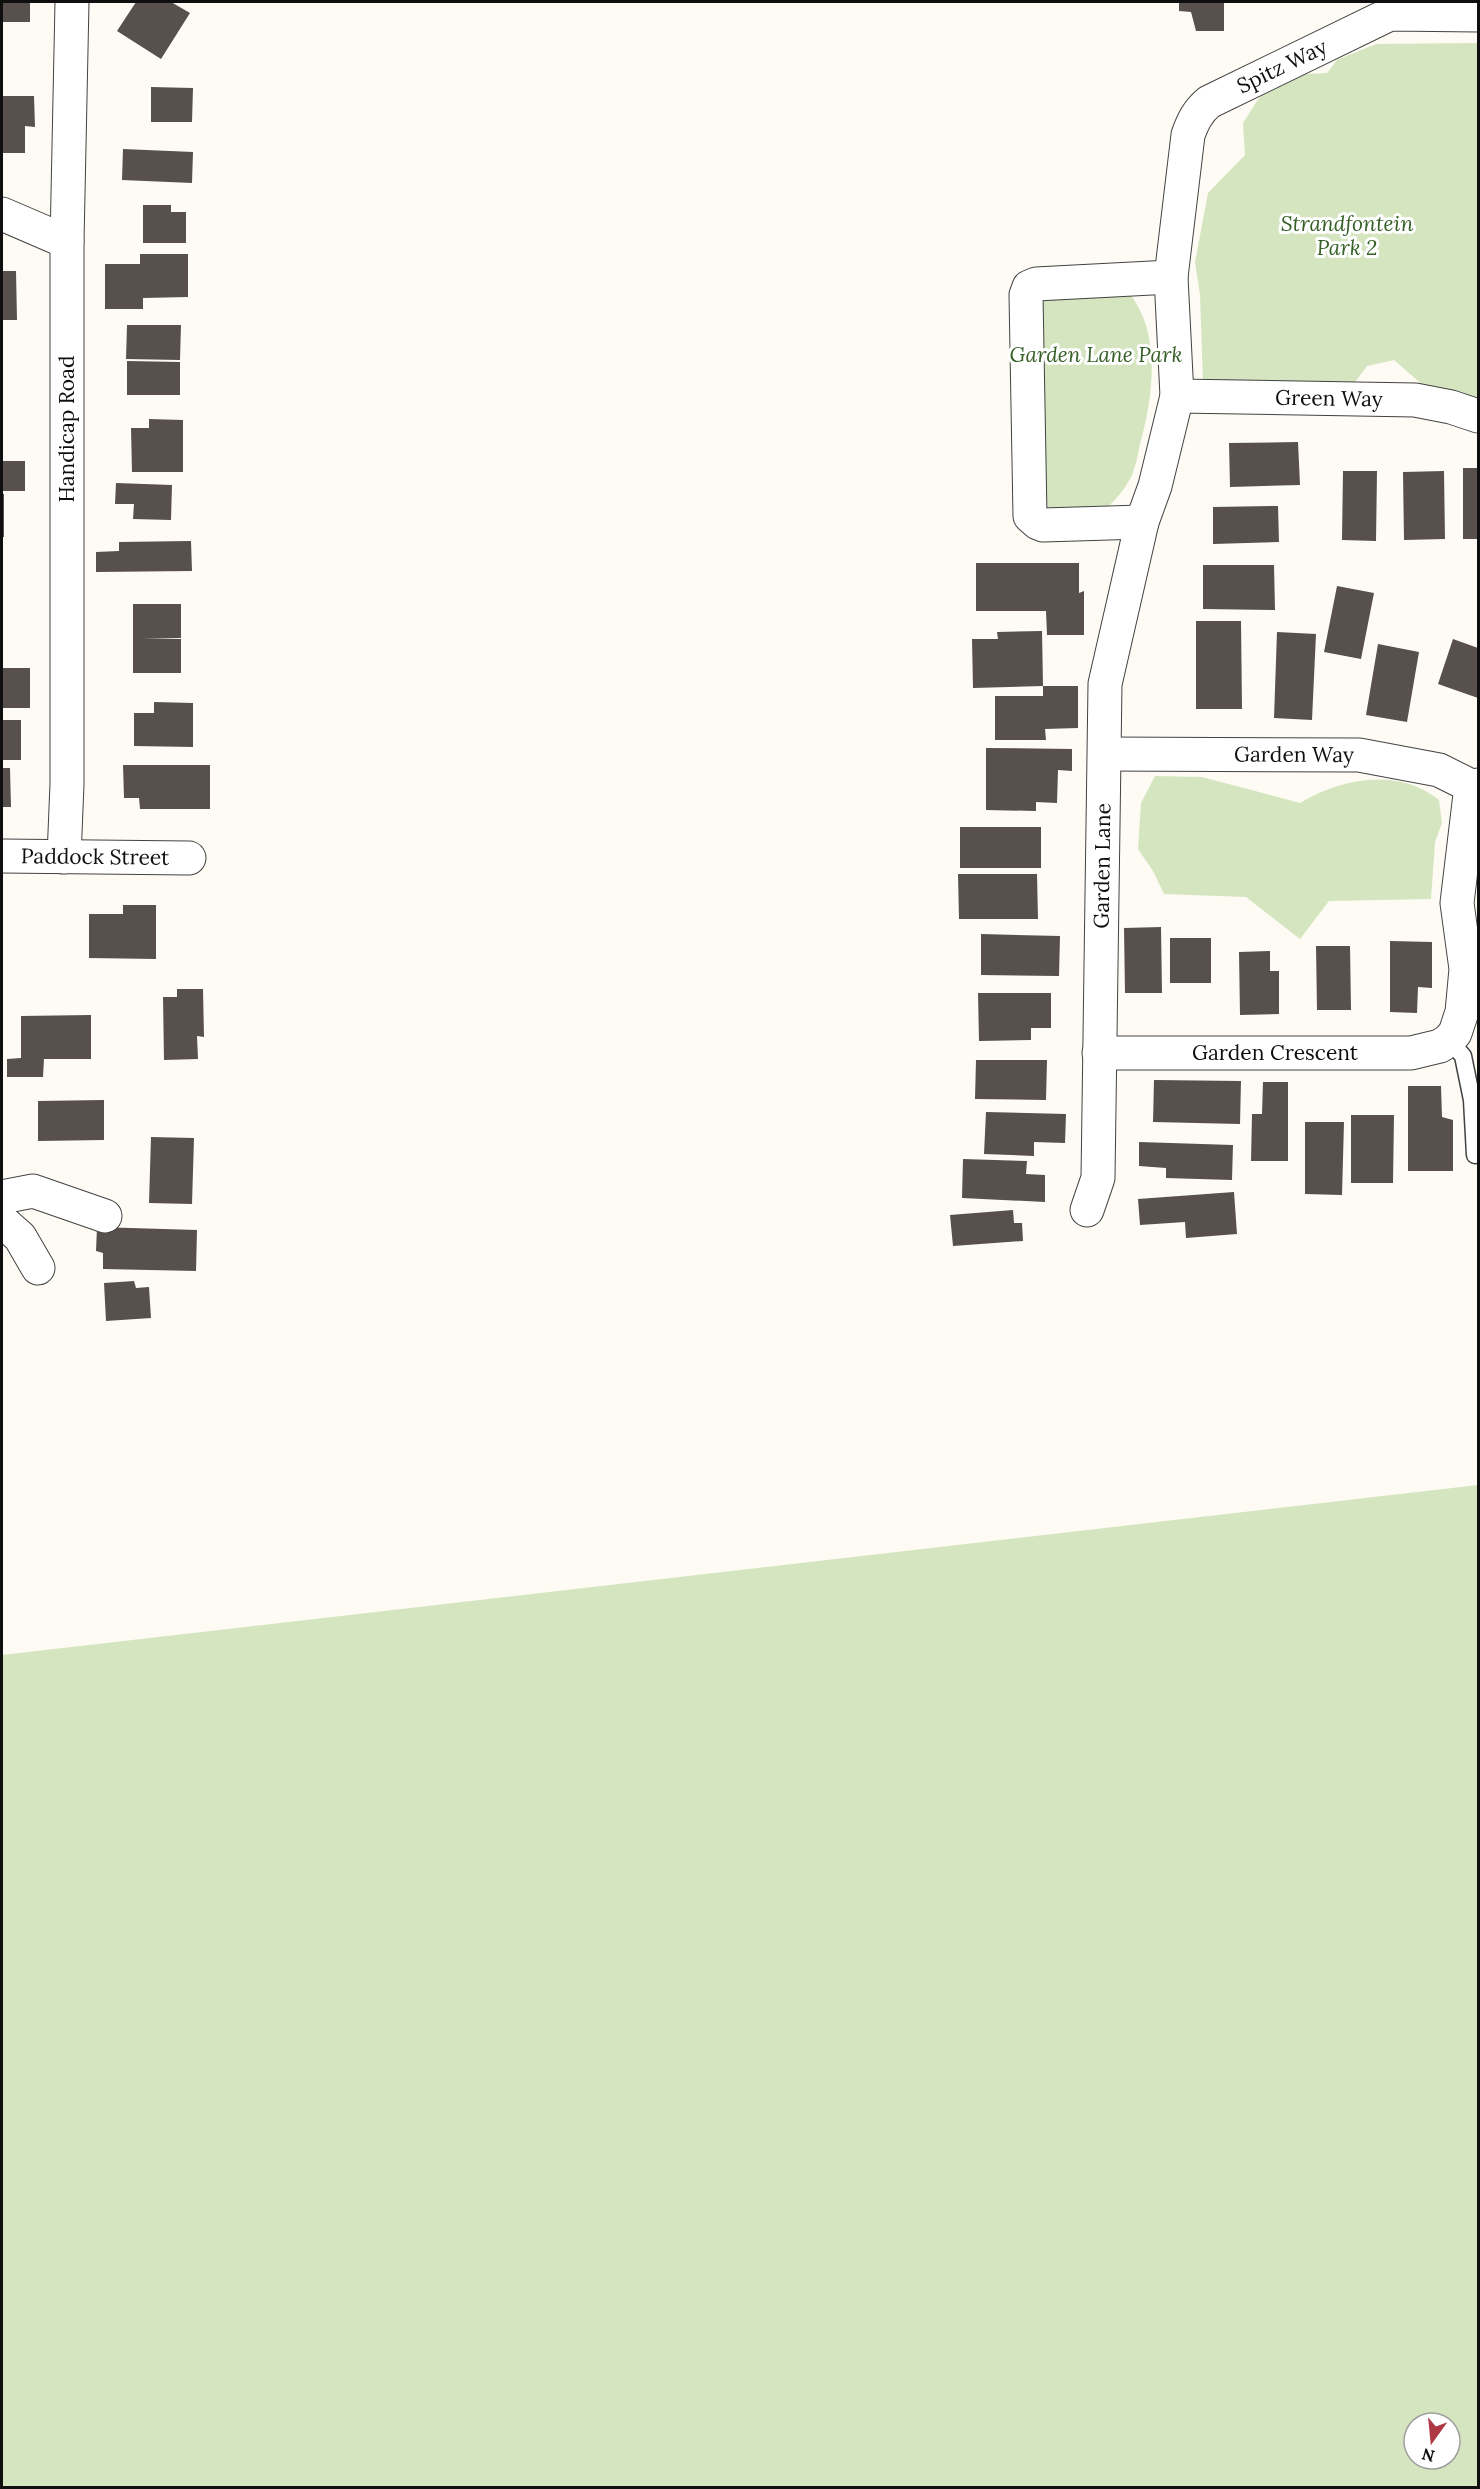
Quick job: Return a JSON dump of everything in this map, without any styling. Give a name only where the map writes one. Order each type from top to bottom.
[{"type":"street","name":"Handicap Road","points":[[64,857],[67,784],[67,242],[72,2]]},
{"type":"street","name":"Spitz Way","points":[[1188,135],[1195,116],[1209,102],[1390,8],[1479,15]]},
{"type":"street","name":"Garden Lane","points":[[1087,1210],[1098,1178],[1105,684],[1143,522],[1155,486],[1177,396],[1171,277],[1188,135]]},
{"type":"street","points":[[2,214],[67,242]]},
{"type":"street","points":[[1143,522],[1043,525],[1030,516],[1026,295],[1029,287],[1036,284],[1171,277]]},
{"type":"street","name":"Green Way","points":[[1177,396],[1415,400],[1451,407],[1479,416]]},
{"type":"street","name":"Garden Way","points":[[1105,754],[1359,754],[1438,770],[1475,786]]},
{"type":"street","points":[[1449,1040],[1459,1023],[1464,991],[1466,969],[1456,903],[1475,786]]},
{"type":"street","name":"Paddock Street","points":[[2,856],[189,858]]},
{"type":"street","name":"Garden Crescent","points":[[1099,1053],[1411,1053],[1440,1046],[1449,1040]]},
{"type":"street","points":[[2,1197],[33,1191],[105,1216]]},
{"type":"street","points":[[2,1221],[20,1237],[38,1268]]},
{"type":"lane","points":[[1449,1040],[1463,1056],[1472,1100],[1475,1155]]},
{"type":"green space","name":"Strandfontein Park 2","points":[[1478,43],[1478,400],[1426,388],[1394,360],[1367,366],[1353,385],[1203,382],[1200,295],[1195,262],[1208,193],[1245,155],[1243,123],[1266,87],[1305,74],[1327,73],[1337,60],[1376,44]]},
{"type":"green space","name":"Garden Lane Park","points":[[1129,293],[1146,327],[1152,366],[1145,425],[1133,471],[1123,490],[1104,511],[1049,512],[1041,506],[1040,304],[1043,295]]},
{"type":"green space","points":[[1155,776],[1202,777],[1300,803],[1333,787],[1351,782],[1388,780],[1406,783],[1423,790],[1439,800],[1442,823],[1435,842],[1431,899],[1329,901],[1300,939],[1246,897],[1164,894],[1153,871],[1138,849],[1141,803]]},
{"type":"green space","points":[[1478,1485],[1478,2487],[2,2487],[2,1655]]},
{"type":"building","points":[[2,2],[30,2],[30,22],[2,22]]},
{"type":"building","points":[[136,2],[171,2],[190,13],[161,59],[117,31]]},
{"type":"building","points":[[1179,2],[1224,2],[1224,31],[1196,31],[1191,12],[1179,11]]},
{"type":"building","points":[[151,87],[193,88],[192,122],[151,122]]},
{"type":"building","points":[[2,96],[34,96],[35,127],[25,126],[25,153],[2,153]]},
{"type":"building","points":[[123,149],[193,152],[192,183],[122,180]]},
{"type":"building","points":[[143,205],[171,205],[171,212],[186,212],[186,243],[143,243]]},
{"type":"building","points":[[140,254],[188,254],[188,297],[143,298],[143,309],[105,309],[105,264],[140,264]]},
{"type":"building","points":[[2,271],[16,271],[17,320],[2,320]]},
{"type":"building","points":[[127,325],[181,325],[180,360],[126,359]]},
{"type":"building","points":[[127,361],[180,362],[180,395],[127,395]]},
{"type":"building","points":[[149,419],[183,420],[183,472],[132,472],[131,428],[149,428]]},
{"type":"building","points":[[1298,442],[1300,485],[1230,487],[1229,443]]},
{"type":"building","points":[[2,461],[25,461],[25,491],[2,491]]},
{"type":"building","points":[[1463,468],[1478,468],[1478,539],[1463,539]]},
{"type":"building","points":[[1343,471],[1377,471],[1376,541],[1342,540]]},
{"type":"building","points":[[1444,471],[1445,539],[1404,540],[1403,472]]},
{"type":"building","points":[[116,483],[172,485],[171,520],[133,519],[134,504],[115,504]]},
{"type":"building","points":[[2,494],[4,494],[4,537],[2,537]]},
{"type":"building","points":[[1278,506],[1279,542],[1213,544],[1213,507]]},
{"type":"building","points":[[191,541],[192,571],[96,572],[96,552],[119,551],[119,542]]},
{"type":"building","points":[[976,563],[1079,563],[1079,593],[1084,591],[1084,635],[1047,635],[1046,611],[976,611]]},
{"type":"building","points":[[1203,565],[1274,565],[1275,610],[1203,609]]},
{"type":"building","points":[[1337,586],[1374,593],[1361,659],[1324,652]]},
{"type":"building","points":[[133,604],[181,604],[181,638],[143,639],[181,639],[181,673],[133,673]]},
{"type":"building","points":[[1196,621],[1241,621],[1242,709],[1196,709]]},
{"type":"building","points":[[1042,631],[1043,686],[973,688],[972,639],[998,639],[997,632]]},
{"type":"building","points":[[1277,632],[1316,634],[1312,720],[1274,718]]},
{"type":"building","points":[[1453,639],[1478,648],[1478,698],[1438,684]]},
{"type":"building","points":[[1378,644],[1419,652],[1407,722],[1366,715]]},
{"type":"building","points":[[2,668],[30,668],[30,708],[2,708]]},
{"type":"building","points":[[1043,686],[1078,686],[1078,728],[1045,729],[1046,740],[995,740],[995,696],[1043,696]]},
{"type":"building","points":[[154,702],[193,703],[193,747],[134,746],[134,713],[154,713]]},
{"type":"building","points":[[2,720],[21,720],[21,760],[2,760]]},
{"type":"building","points":[[986,748],[1072,749],[1072,771],[1058,770],[1057,803],[1036,802],[1036,811],[986,810]]},
{"type":"building","points":[[123,765],[210,765],[210,809],[140,809],[139,798],[124,798]]},
{"type":"building","points":[[2,768],[10,768],[11,807],[2,807]]},
{"type":"building","points":[[960,827],[1041,827],[1041,868],[960,868]]},
{"type":"building","points":[[958,874],[1037,874],[1038,919],[959,919]]},
{"type":"building","points":[[123,905],[156,905],[156,959],[89,958],[89,914],[123,914]]},
{"type":"building","points":[[1161,927],[1162,993],[1125,993],[1124,928]]},
{"type":"building","points":[[981,934],[1060,936],[1059,976],[981,975]]},
{"type":"building","points":[[1170,938],[1211,938],[1211,983],[1170,983]]},
{"type":"building","points":[[1390,941],[1432,942],[1432,988],[1418,987],[1417,1013],[1390,1012]]},
{"type":"building","points":[[1316,946],[1350,946],[1351,1010],[1317,1010]]},
{"type":"building","points":[[1270,951],[1270,971],[1279,971],[1279,1014],[1240,1015],[1239,952]]},
{"type":"building","points":[[177,989],[203,989],[204,1037],[197,1036],[198,1059],[164,1060],[163,997],[177,997]]},
{"type":"building","points":[[978,993],[1051,993],[1051,1028],[1031,1028],[1031,1040],[979,1041]]},
{"type":"building","points":[[91,1015],[91,1059],[44,1059],[43,1077],[7,1077],[7,1059],[21,1058],[21,1016]]},
{"type":"building","points":[[976,1060],[1047,1060],[1046,1100],[975,1099]]},
{"type":"building","points":[[1154,1080],[1241,1081],[1240,1124],[1153,1122]]},
{"type":"building","points":[[1263,1082],[1288,1082],[1288,1161],[1251,1161],[1252,1114],[1262,1114]]},
{"type":"building","points":[[1408,1086],[1441,1086],[1442,1117],[1453,1120],[1453,1171],[1408,1171]]},
{"type":"building","points":[[104,1100],[104,1140],[38,1141],[38,1101]]},
{"type":"building","points":[[986,1112],[1066,1114],[1065,1143],[1034,1142],[1034,1156],[984,1154]]},
{"type":"building","points":[[1351,1115],[1394,1115],[1393,1183],[1351,1183]]},
{"type":"building","points":[[1305,1122],[1344,1122],[1342,1195],[1305,1194]]},
{"type":"building","points":[[151,1137],[194,1138],[192,1204],[149,1203]]},
{"type":"building","points":[[1139,1142],[1233,1145],[1232,1180],[1166,1178],[1166,1168],[1139,1166]]},
{"type":"building","points":[[963,1159],[1027,1161],[1026,1174],[1045,1175],[1045,1202],[962,1198]]},
{"type":"building","points":[[1234,1192],[1237,1234],[1186,1238],[1185,1222],[1140,1225],[1138,1199]]},
{"type":"building","points":[[1013,1210],[1014,1223],[1022,1223],[1023,1241],[953,1246],[950,1215]]},
{"type":"building","points":[[97,1227],[197,1230],[196,1271],[103,1269],[103,1253],[96,1251]]},
{"type":"building","points":[[134,1281],[136,1288],[149,1287],[151,1318],[106,1321],[104,1283]]}]
